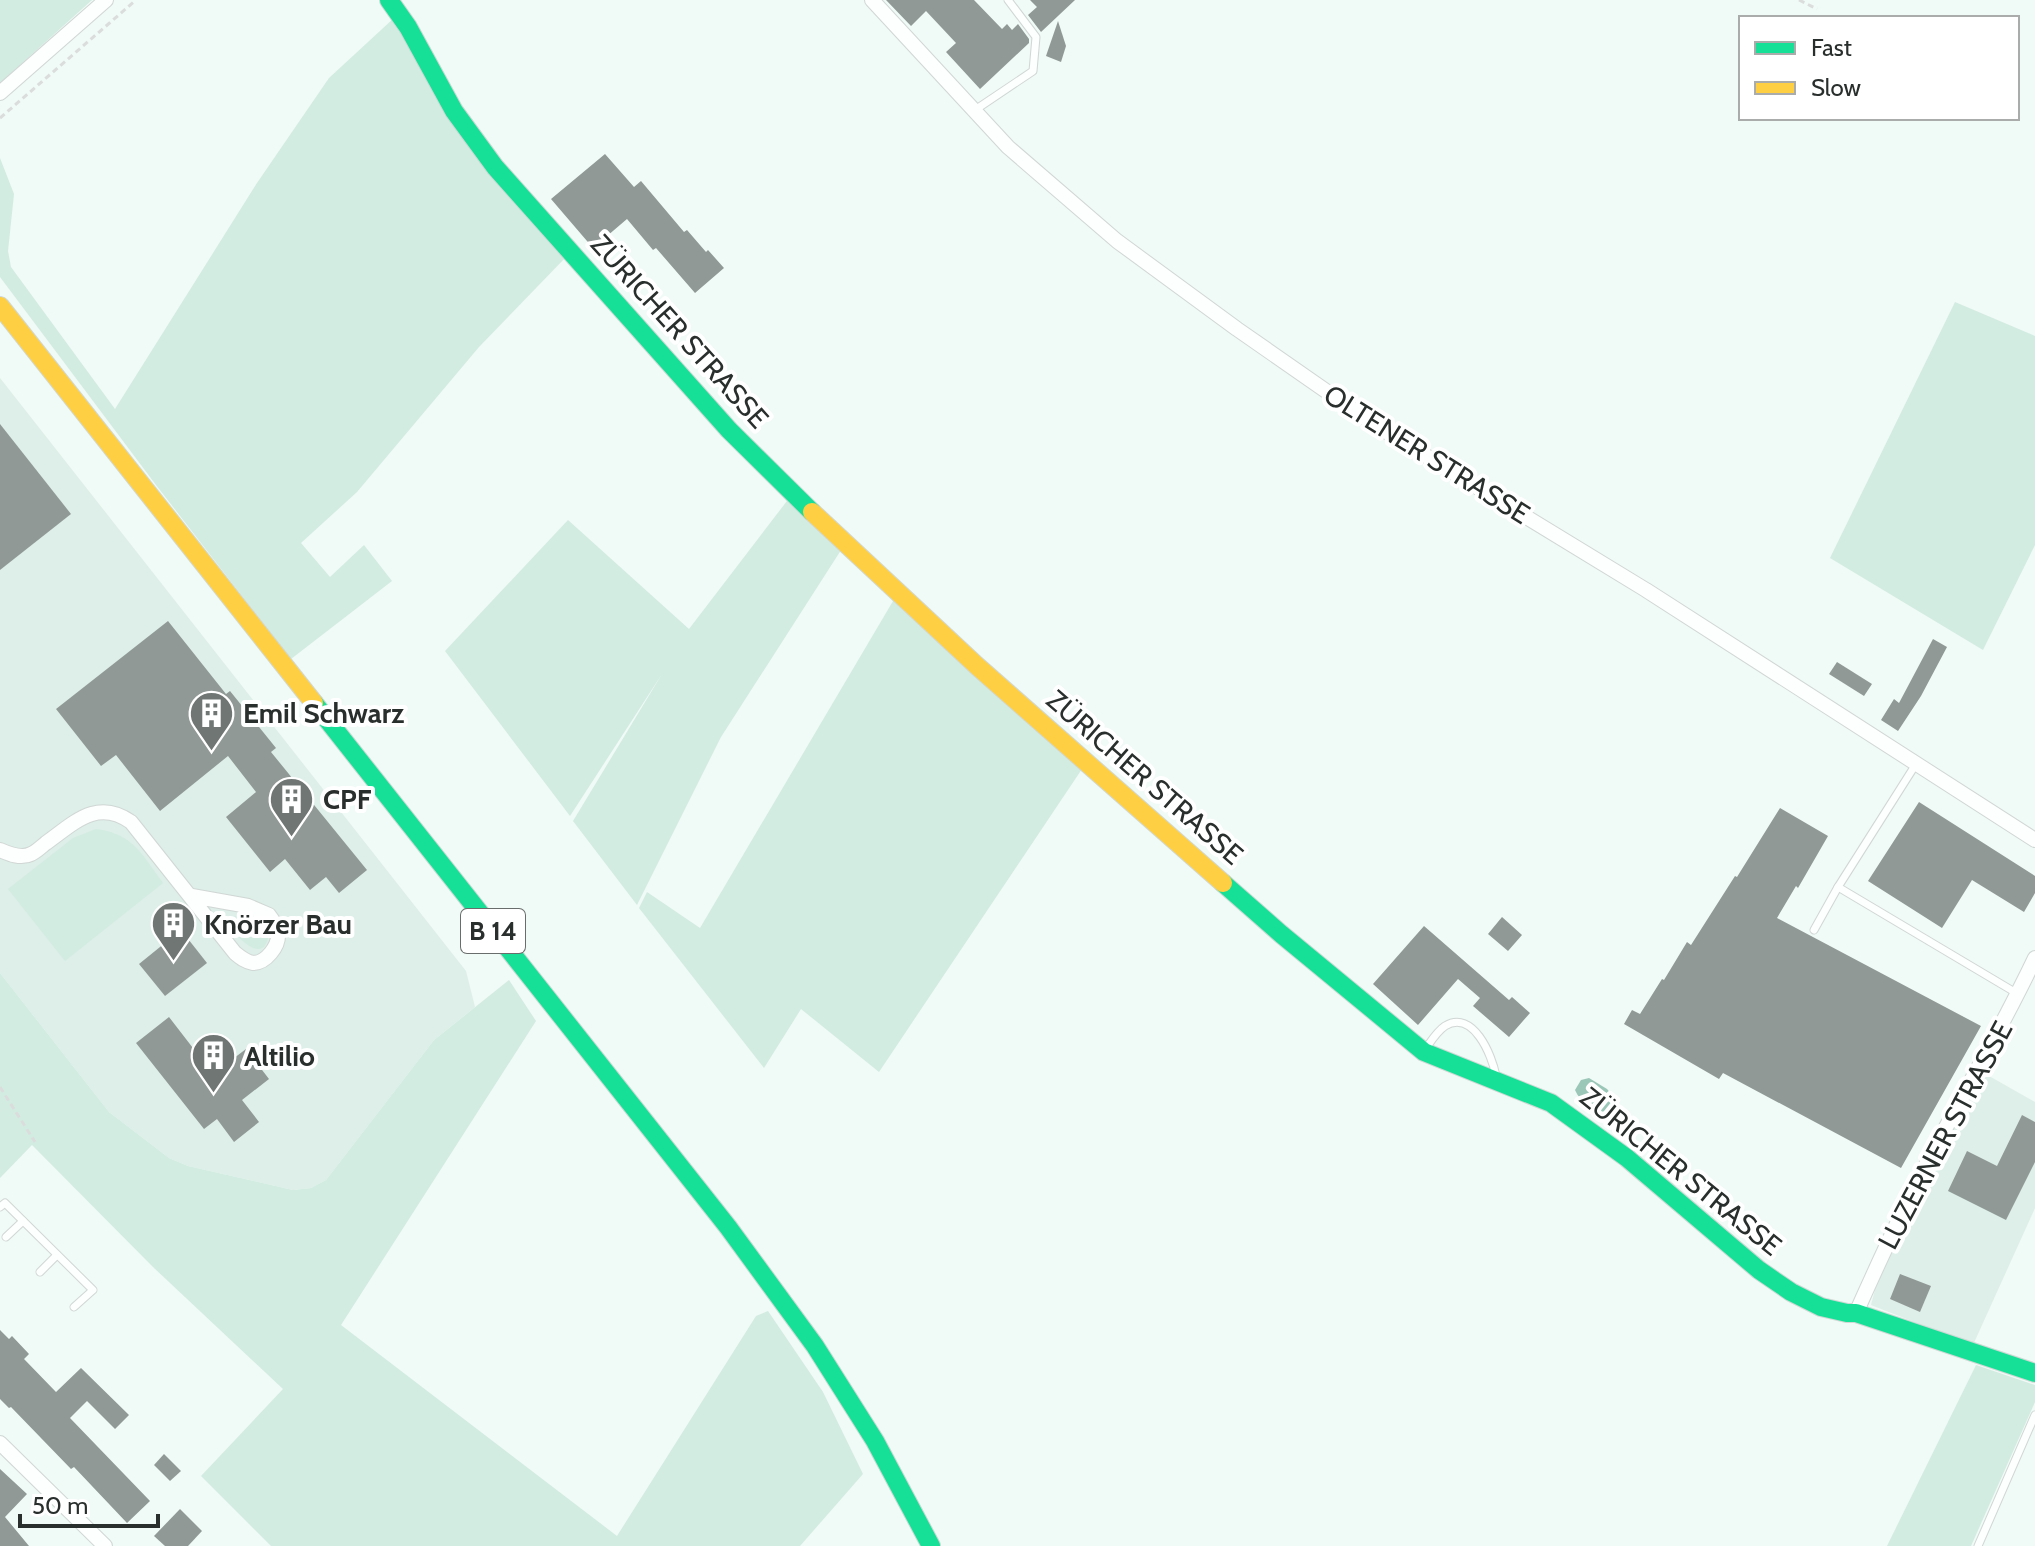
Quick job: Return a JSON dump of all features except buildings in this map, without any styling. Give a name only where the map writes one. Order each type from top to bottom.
[{"type":"street","points":[[0,93],[106,0]]},
{"type":"street","name":"ZÜRICHER STRASSE","points":[[389,0],[409,28],[466,131],[729,430],[977,666],[1269,924],[1424,1052],[1551,1103],[1627,1158],[1759,1270],[1791,1292],[1821,1307],[1856,1313],[2035,1373]]},
{"type":"street","name":"OLTENER STRASSE","points":[[872,0],[1008,147],[1117,241],[1237,329],[1372,423],[1646,590],[2035,840]]},
{"type":"street","name":"B 14","points":[[0,306],[728,1227],[815,1346],[875,1441],[931,1546]]},
{"type":"street","points":[[0,850],[11,855],[30,855],[89,814],[120,814],[131,822],[235,953],[244,961],[256,963],[272,951],[278,933],[269,915],[248,906],[192,896]]},
{"type":"street","name":"LUZERNER STRASSE","points":[[1856,1313],[1922,1173],[2035,958]]},
{"type":"street","points":[[0,1443],[105,1546]]},
{"type":"lane","points":[[975,110],[1033,71],[1036,37],[1008,0]]},
{"type":"lane","points":[[1814,930],[1916,764]]},
{"type":"lane","points":[[1838,887],[2018,994]]},
{"type":"lane","points":[[1424,1052],[1445,1026],[1464,1024],[1487,1047],[1497,1082]]},
{"type":"lane","points":[[0,1207],[5,1203],[93,1290],[74,1307]]},
{"type":"lane","points":[[6,1237],[23,1221]]},
{"type":"lane","points":[[40,1272],[57,1255]]},
{"type":"lane","points":[[1978,1546],[2035,1415]]},
{"type":"path","points":[[0,118],[136,0]]},
{"type":"path","points":[[1799,0],[1817,9]]},
{"type":"path","points":[[0,1087],[35,1142]]},
{"type":"shaded area","points":[[0,0],[92,0],[0,83]]},
{"type":"shaded area","points":[[394,18],[566,257],[479,347],[357,492],[301,543],[330,577],[364,545],[392,581],[291,659],[0,277],[0,158],[14,194],[8,251],[11,267],[115,409],[257,183],[329,78]]},
{"type":"shaded area","points":[[1955,302],[2035,336],[2035,545],[1983,650],[1830,558]]},
{"type":"shaded area","points":[[0,378],[466,971],[475,1007],[434,1040],[326,1180],[311,1188],[293,1190],[188,1166],[169,1158],[109,1112],[0,973]]},
{"type":"shaded area","points":[[790,497],[843,547],[721,737],[637,905],[573,821],[662,674],[570,816],[445,651],[568,520],[689,629]]},
{"type":"shaded area","points":[[896,596],[1084,766],[879,1072],[801,1009],[764,1068],[639,908],[647,892],[700,928]]},
{"type":"shaded area","points":[[96,829],[120,836],[136,847],[163,883],[65,961],[8,889],[73,838]]},
{"type":"shaded area","points":[[233,916],[250,918],[263,924],[269,933],[262,948],[250,946],[238,936],[228,924]]},
{"type":"shaded area","points":[[0,973],[109,1112],[169,1158],[188,1166],[293,1190],[311,1188],[326,1180],[434,1040],[509,980],[536,1021],[341,1325],[617,1536],[756,1316],[768,1311],[823,1392],[863,1474],[800,1546],[271,1546],[201,1476],[283,1389],[153,1267],[32,1145],[0,1178]]},
{"type":"shaded area","points":[[1982,1072],[2035,1102],[2035,1208],[1973,1345],[1871,1305],[1881,1267]]},
{"type":"shaded area","points":[[1589,1078],[1613,1096],[1612,1105],[1605,1112],[1587,1105],[1575,1090],[1581,1080]]},
{"type":"shaded area","points":[[1976,1365],[2035,1385],[2035,1402],[1971,1546],[1887,1546]]},
{"type":"traffic: fast","points":[[389,0],[408,27],[454,111],[495,167],[729,430],[812,512]]},
{"type":"traffic: fast","points":[[314,703],[728,1227],[815,1346],[875,1441],[931,1546]]},
{"type":"traffic: fast","points":[[1223,883],[1424,1052],[1551,1103],[1627,1158],[1759,1270],[1791,1292],[1821,1307],[1856,1313],[2035,1373]]},
{"type":"traffic: slow","points":[[0,306],[314,703]]},
{"type":"traffic: slow","points":[[812,512],[977,666],[1223,883]]},
{"type":"place","name":"Emil Schwarz","points":[[212,752]]},
{"type":"place","name":"CPF","points":[[292,838]]},
{"type":"place","name":"Knörzer Bau","points":[[173,963]]},
{"type":"place","name":"Altilio","points":[[213,1095]]}]
